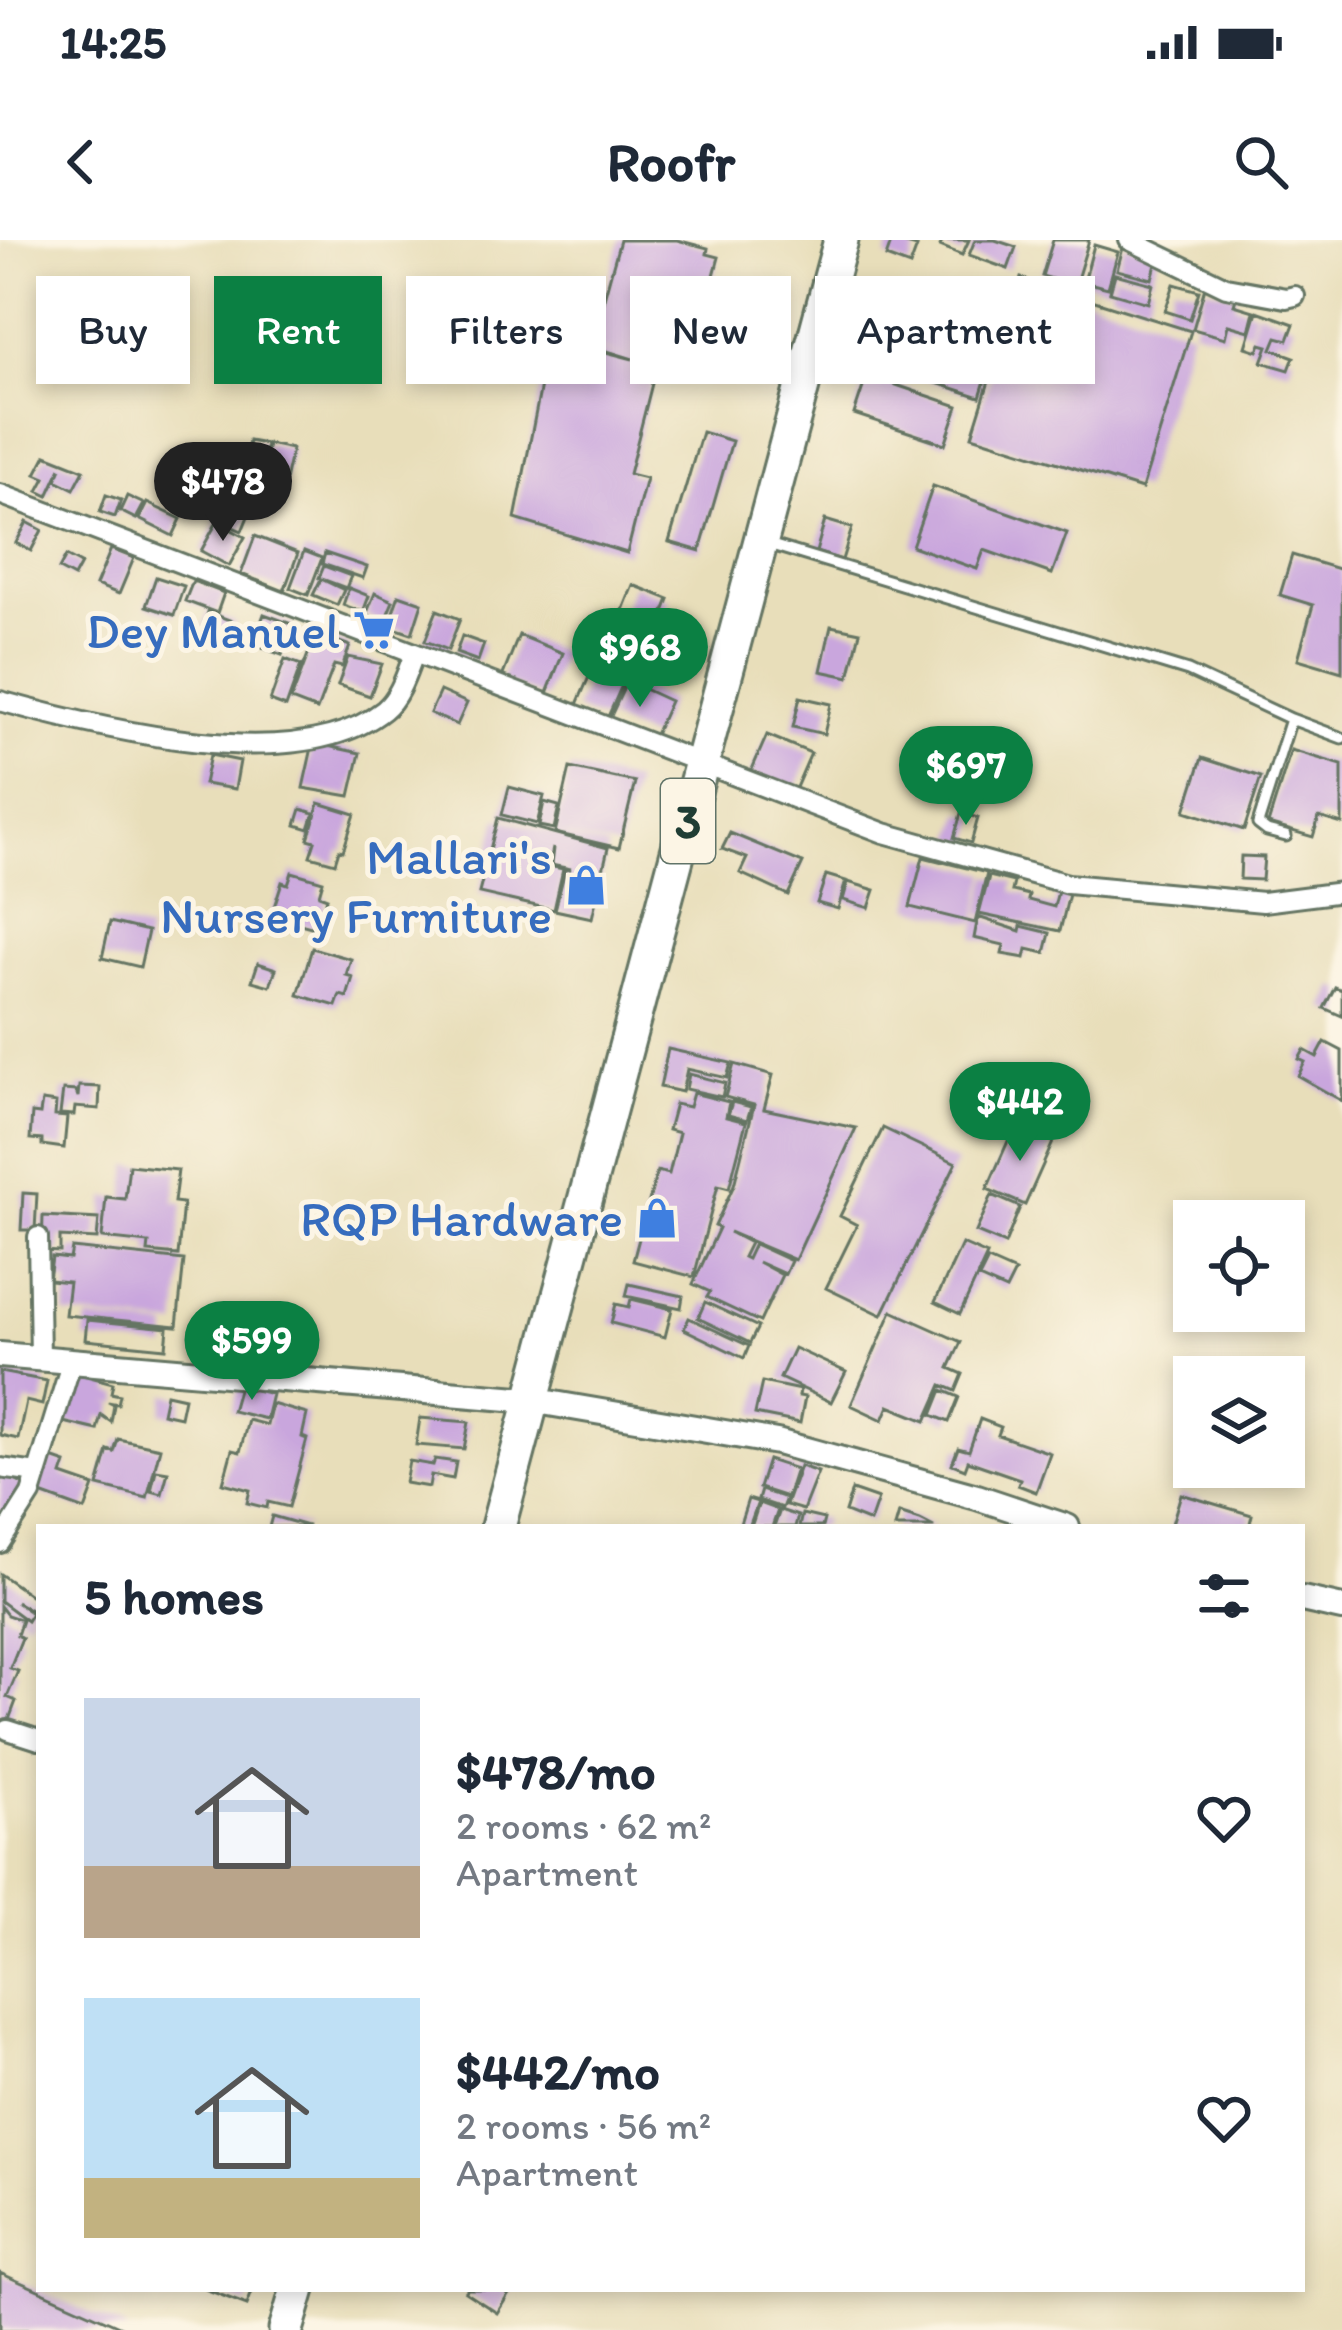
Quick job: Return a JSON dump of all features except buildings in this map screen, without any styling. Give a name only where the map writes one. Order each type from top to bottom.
[{"type":"highway","name":"3","points":[[499,1524],[841,240]]},
{"type":"highway","points":[[286,2330],[297,2292]]},
{"type":"street","points":[[1129,240],[1226,287],[1295,296]]},
{"type":"street","points":[[0,494],[884,833],[1068,884],[1263,902],[1342,892]]},
{"type":"street","points":[[0,701],[85,724],[275,746],[354,728],[388,708],[414,654]]},
{"type":"street","points":[[38,1237],[40,1358]]},
{"type":"street","points":[[0,1355],[531,1400],[777,1442],[1057,1524]]},
{"type":"street","points":[[0,1543],[31,1494],[72,1361]]},
{"type":"street","points":[[0,1468],[38,1473]]},
{"type":"street","points":[[1305,1600],[1342,1608]]},
{"type":"street","points":[[8,1730],[36,1739]]},
{"type":"lane","points":[[762,542],[1188,671],[1342,738]]},
{"type":"lane","points":[[1286,836],[1258,824],[1291,719]]},
{"type":"place","name":"Dey Manuel","points":[[374,630]]},
{"type":"place","name":"Mallari's Nursery Furniture","points":[[586,885]]},
{"type":"place","name":"RQP Hardware","points":[[657,1218]]}]
